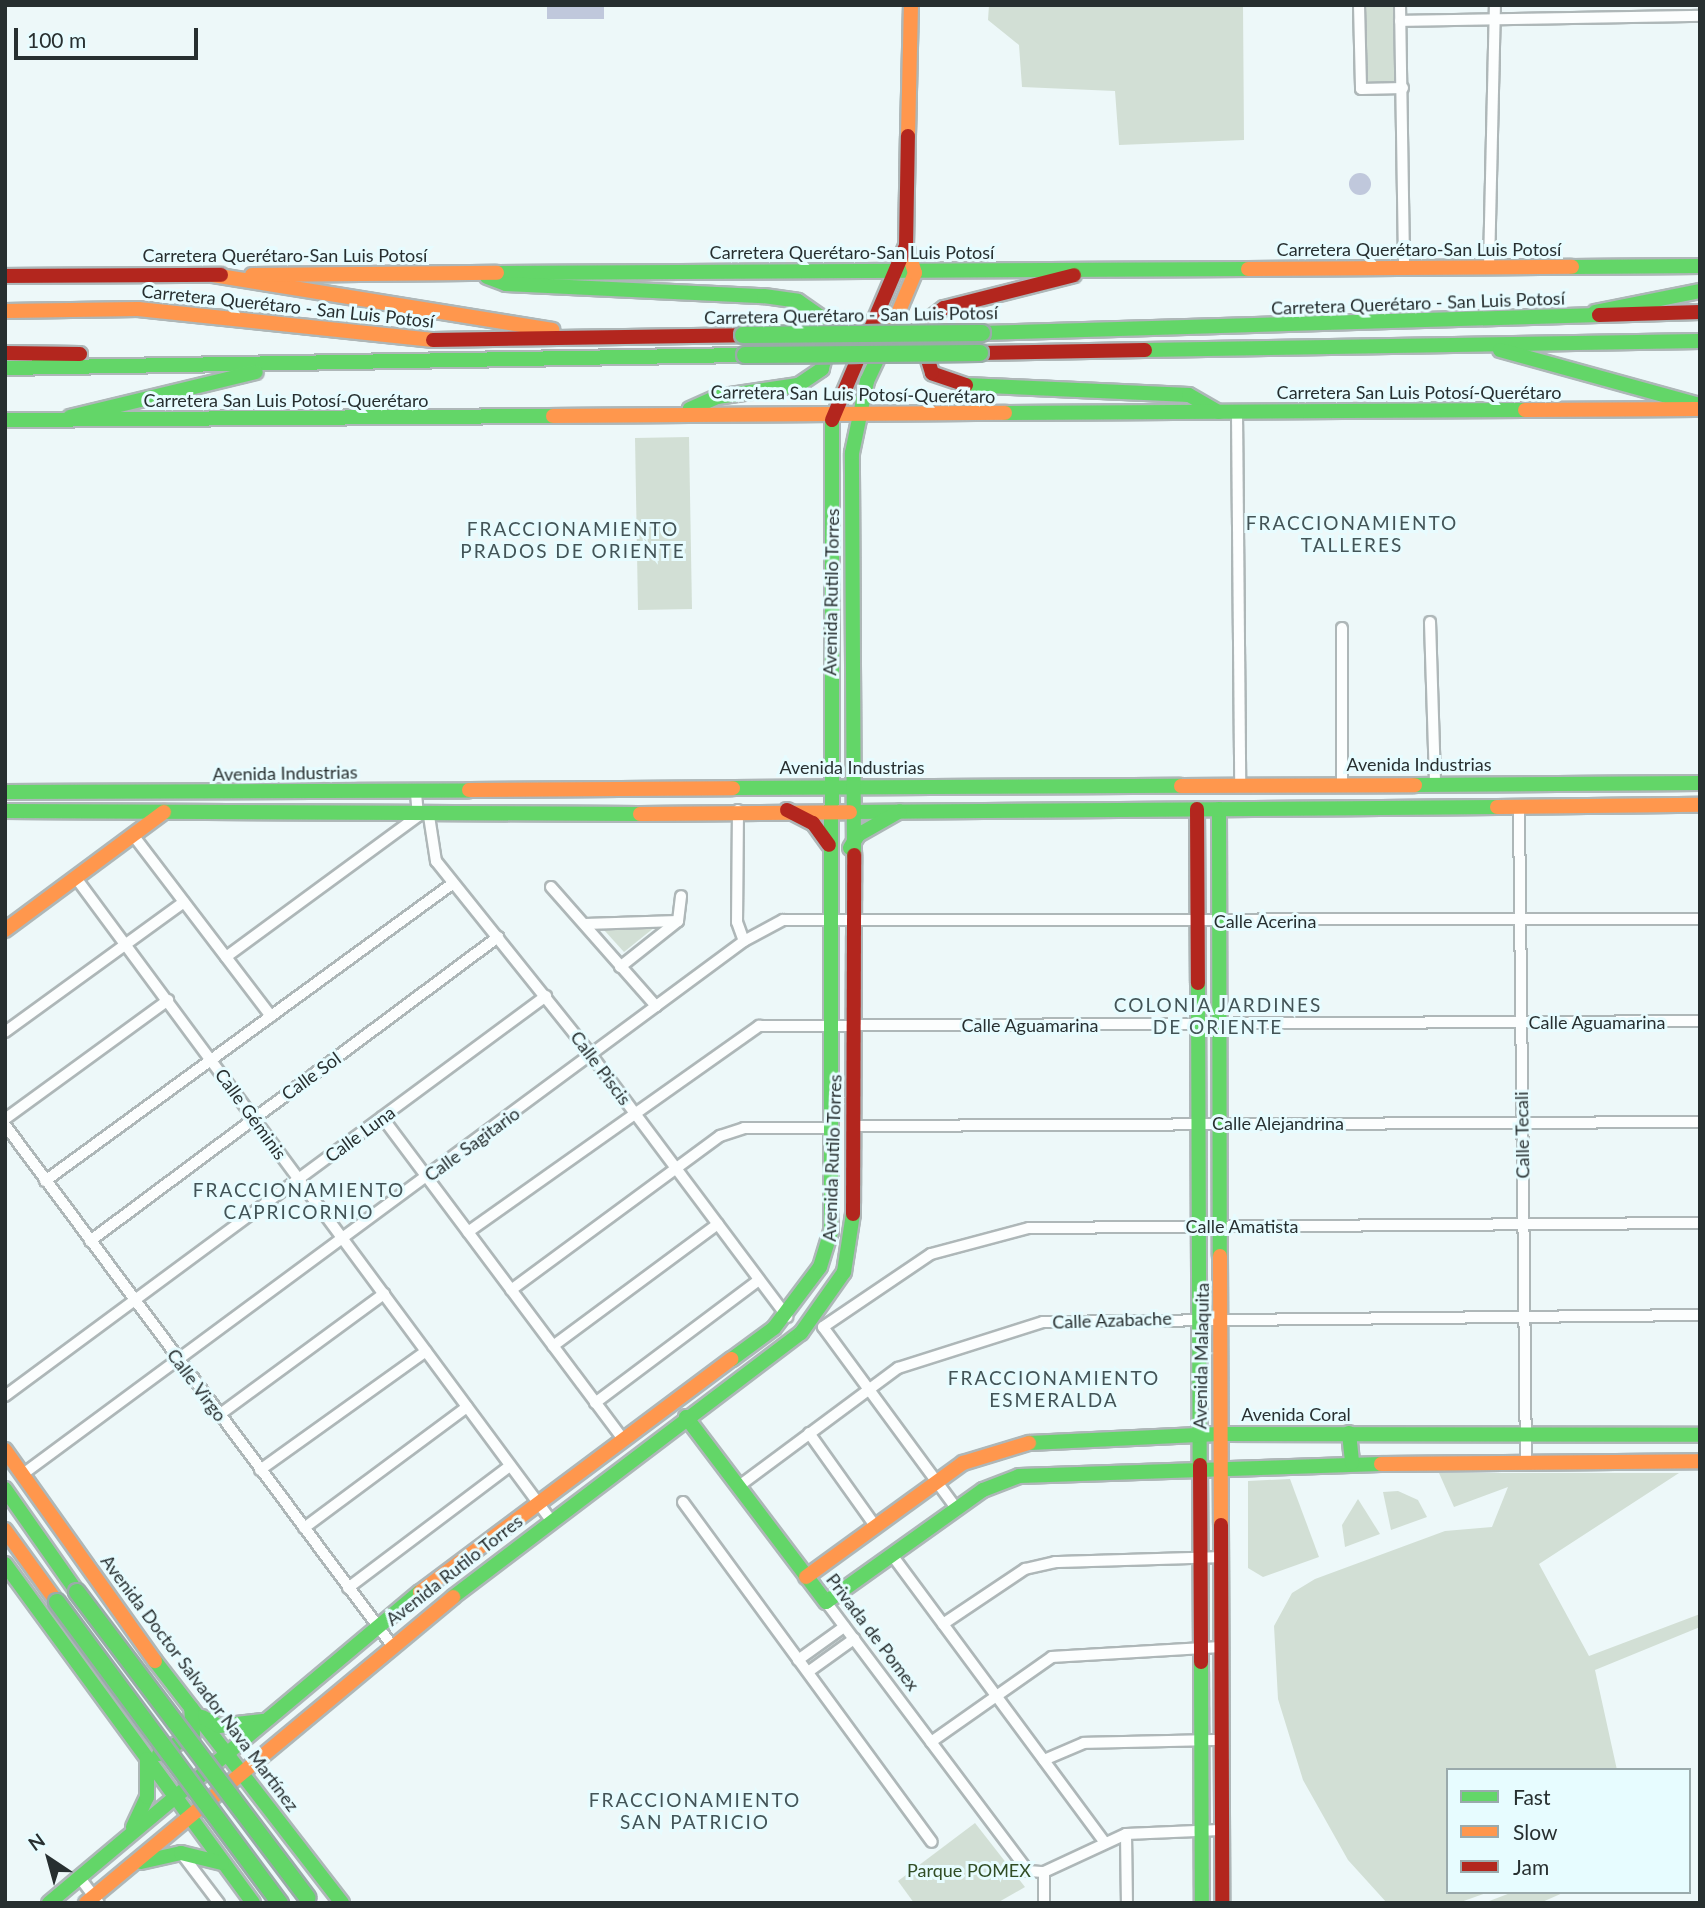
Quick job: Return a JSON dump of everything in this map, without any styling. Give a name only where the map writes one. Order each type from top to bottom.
[{"type":"main road","points":[[901,5],[909,13],[907,272]]},
{"type":"main road","name":"Carretera Querétaro-San Luis Potosí","points":[[5,276],[1700,266]]},
{"type":"main road","points":[[1096,270],[944,308],[928,320],[921,338],[932,373],[954,384],[1189,395],[1220,413]]},
{"type":"main road","name":"Avenida Rutilo Torres","points":[[93,1901],[241,1769],[391,1644],[550,1519],[686,1417],[817,1325],[844,1272],[853,1231],[856,1126],[850,787],[856,415],[907,272]]},
{"type":"main road","name":"Avenida Rutilo Torres","points":[[49,1903],[376,1625],[787,1318],[820,1267],[831,1232],[833,1025],[827,786],[832,415],[907,272]]},
{"type":"main road","points":[[478,274],[516,285],[764,296],[798,301],[821,317],[830,342],[821,369],[798,385],[716,397],[685,411]]},
{"type":"main road","points":[[214,275],[602,338]]},
{"type":"main road","points":[[1581,318],[1622,302],[1700,291]]},
{"type":"main road","name":"Carretera Querétaro - San Luis Potosí","points":[[5,311],[138,309],[445,341],[982,333],[1581,318],[1700,312]]},
{"type":"main road","points":[[5,368],[1700,341]]},
{"type":"main road","points":[[1475,344],[1700,407]]},
{"type":"main road","points":[[5,353],[103,354],[135,366]]},
{"type":"main road","points":[[70,417],[296,362]]},
{"type":"main road","name":"Carretera San Luis Potosí-Querétaro","points":[[5,420],[70,417],[573,418],[685,411],[856,415],[1700,407]]},
{"type":"main road","name":"Avenida Industrias","points":[[5,792],[188,794],[1240,782],[1700,783]]},
{"type":"main road","points":[[218,814],[219,793]]},
{"type":"main road","points":[[5,930],[188,794]]},
{"type":"main road","points":[[5,811],[424,816],[828,808],[1519,808],[1700,805]]},
{"type":"main road","points":[[850,849],[877,821],[905,808]]},
{"type":"main road","points":[[785,809],[813,823],[829,846]]},
{"type":"main road","name":"Avenida Malaquita","points":[[1197,809],[1202,1903]]},
{"type":"main road","name":"Avenida Malaquita","points":[[1219,809],[1222,1903]]},
{"type":"main road","name":"Privada de Pomex","points":[[686,1417],[826,1602]]},
{"type":"main road","points":[[1349,1433],[1352,1463]]},
{"type":"main road","name":"Avenida Coral","points":[[807,1577],[936,1482],[989,1450],[1037,1441],[1199,1434],[1700,1435]]},
{"type":"main road","name":"Avenida Doctor Salvador Nava Martínez","points":[[5,1450],[194,1710],[342,1903]]},
{"type":"main road","points":[[826,1602],[956,1508],[1019,1476],[1220,1465],[1700,1461]]},
{"type":"main road","points":[[5,1482],[23,1513]]},
{"type":"main road","points":[[5,1489],[77,1592],[309,1900]]},
{"type":"main road","points":[[5,1530],[280,1903]]},
{"type":"main road","points":[[5,1564],[253,1903]]},
{"type":"main road","points":[[194,1710],[219,1726],[265,1721]]},
{"type":"main road","points":[[144,1754],[157,1755],[186,1742],[193,1734],[194,1710]]},
{"type":"main road","points":[[131,1831],[147,1797],[144,1754]]},
{"type":"main road","points":[[131,1865],[181,1853],[210,1856],[226,1866]]},
{"type":"street","points":[[1359,5],[1361,89],[1403,88]]},
{"type":"street","points":[[1400,5],[1404,268]]},
{"type":"street","points":[[1489,267],[1495,5]]},
{"type":"street","points":[[1400,20],[1700,16]]},
{"type":"street","points":[[1237,413],[1240,782]]},
{"type":"street","points":[[1430,622],[1435,783]]},
{"type":"street","points":[[1342,628],[1342,783]]},
{"type":"street","name":"Calle Piscis","points":[[416,791],[436,861],[452,884],[546,996],[787,1318]]},
{"type":"street","name":"Calle Tecali","points":[[1519,808],[1526,1461]]},
{"type":"street","points":[[738,810],[737,922],[744,941]]},
{"type":"street","points":[[226,957],[424,816]]},
{"type":"street","points":[[133,835],[271,1016]]},
{"type":"street","name":"Calle Géminis","points":[[76,878],[550,1519]]},
{"type":"street","points":[[46,1181],[452,884]]},
{"type":"street","points":[[551,887],[656,1006]]},
{"type":"street","points":[[620,967],[678,921],[681,896]]},
{"type":"street","points":[[5,1032],[184,902]]},
{"type":"street","name":"Calle Acerina","points":[[830,923],[1700,919]]},
{"type":"street","name":"Calle Sagitario","points":[[23,1474],[177,1358],[592,1056],[744,941],[783,920],[830,923]]},
{"type":"street","points":[[585,924],[678,921]]},
{"type":"street","name":"Calle Sol","points":[[90,1241],[498,937]]},
{"type":"street","name":"Calle Luna","points":[[5,1396],[546,996]]},
{"type":"street","points":[[5,1119],[168,1000]]},
{"type":"street","name":"Calle Aguamarina","points":[[468,1232],[747,1031],[772,1024],[855,1026],[1700,1021]]},
{"type":"street","points":[[382,1117],[624,1441]]},
{"type":"street","name":"Calle Alejandrina","points":[[856,1126],[1198,1122],[1700,1122]]},
{"type":"street","name":"Calle Virgo","points":[[5,1125],[391,1644]]},
{"type":"street","points":[[512,1290],[720,1136],[744,1128],[832,1128]]},
{"type":"street","name":"Calle Amatista","points":[[817,1325],[931,1254],[979,1237],[1029,1228],[1700,1223]]},
{"type":"street","points":[[553,1346],[718,1224]]},
{"type":"street","points":[[595,1403],[759,1280]]},
{"type":"street","points":[[219,1415],[384,1294]]},
{"type":"street","name":"Calle Azabache","points":[[738,1486],[868,1389],[936,1352],[1043,1322],[1524,1313],[1700,1315]]},
{"type":"street","points":[[817,1325],[956,1508]]},
{"type":"street","points":[[260,1470],[426,1351]]},
{"type":"street","points":[[304,1528],[467,1407]]},
{"type":"street","points":[[809,1433],[875,1526]]},
{"type":"street","points":[[348,1588],[510,1466]]},
{"type":"street","points":[[683,1502],[932,1842]]},
{"type":"street","points":[[892,1555],[1103,1840]]},
{"type":"street","points":[[943,1624],[1025,1569],[1219,1557]]},
{"type":"street","name":"Privada de Pomex","points":[[826,1602],[1028,1871],[1044,1872]]},
{"type":"street","points":[[798,1660],[844,1627]]},
{"type":"street","points":[[808,1672],[853,1639]]},
{"type":"street","points":[[931,1742],[1052,1657],[1220,1647]]},
{"type":"street","points":[[1044,1760],[1084,1743],[1220,1740]]},
{"type":"street","points":[[1044,1903],[1044,1872],[1103,1840],[1126,1834],[1220,1830]]},
{"type":"street","points":[[1126,1834],[1127,1903]]},
{"type":"street","points":[[181,1853],[219,1903]]},
{"type":"street","points":[[80,1878],[93,1901]]},
{"type":"green space","points":[[989,5],[1243,5],[1244,140],[1119,145],[1115,91],[1022,87],[1019,45],[988,20]]},
{"type":"green space","points":[[1365,5],[1395,5],[1395,84],[1365,84]]},
{"type":"green space","points":[[689,437],[692,609],[638,610],[635,438]]},
{"type":"green space","points":[[655,927],[624,952],[604,930]]},
{"type":"green space","points":[[1439,1473],[1679,1473],[1539,1564],[1589,1656],[1700,1614],[1700,1627],[1595,1670],[1617,1768],[1446,1768],[1446,1894],[1483,1894],[1458,1903],[1387,1903],[1348,1860],[1303,1780],[1278,1699],[1274,1626],[1292,1593],[1315,1579],[1445,1531],[1492,1527],[1508,1487],[1454,1507]]},
{"type":"green space","points":[[1290,1479],[1319,1557],[1263,1577],[1248,1568],[1248,1481]]},
{"type":"green space","points":[[1398,1491],[1418,1500],[1427,1517],[1391,1530],[1383,1492]]},
{"type":"green space","points":[[1358,1499],[1380,1534],[1345,1547],[1342,1525]]},
{"type":"green space","name":"Parque POMEX","points":[[975,1823],[1025,1887],[997,1903],[914,1903],[898,1881]]},
{"type":"green space","points":[[1508,1894],[1560,1894],[1540,1903],[1484,1903]]},
{"type":"water","points":[[547,5],[604,5],[604,19],[547,19]]},
{"type":"water","points":[[1360,173],[1370,180],[1371,184],[1364,194],[1360,195],[1350,188],[1349,184],[1356,174]]},
{"type":"traffic: fast","points":[[1572,267],[1700,266]]},
{"type":"traffic: fast","points":[[497,273],[1248,269]]},
{"type":"traffic: fast","points":[[487,277],[506,284],[764,296],[798,301],[821,317],[829,342],[822,369],[798,385],[717,397],[690,409]]},
{"type":"traffic: fast","points":[[1595,312],[1700,291]]},
{"type":"traffic: fast","points":[[982,333],[1599,315]]},
{"type":"traffic: fast","points":[[854,855],[852,453],[867,381],[891,330]]},
{"type":"traffic: fast","points":[[743,335],[982,333]]},
{"type":"traffic: fast","points":[[1145,350],[1700,341]]},
{"type":"traffic: fast","points":[[1500,350],[1700,405]]},
{"type":"traffic: fast","points":[[745,355],[980,353]]},
{"type":"traffic: fast","points":[[5,368],[745,355]]},
{"type":"traffic: fast","points":[[70,417],[256,372]]},
{"type":"traffic: fast","points":[[966,385],[1189,395],[1218,412]]},
{"type":"traffic: fast","points":[[1005,413],[1525,410]]},
{"type":"traffic: fast","points":[[5,420],[553,416]]},
{"type":"traffic: fast","points":[[732,1359],[774,1328],[820,1267],[831,1232],[832,420]]},
{"type":"traffic: fast","points":[[1415,785],[1700,783]]},
{"type":"traffic: fast","points":[[733,788],[1181,786]]},
{"type":"traffic: fast","points":[[5,792],[469,790]]},
{"type":"traffic: fast","points":[[850,812],[1497,807]]},
{"type":"traffic: fast","points":[[1219,809],[1220,1256]]},
{"type":"traffic: fast","points":[[5,811],[640,814]]},
{"type":"traffic: fast","points":[[850,848],[858,835],[900,811]]},
{"type":"traffic: fast","points":[[1198,983],[1200,1465]]},
{"type":"traffic: fast","points":[[453,1597],[801,1333],[844,1272],[853,1214]]},
{"type":"traffic: fast","points":[[686,1417],[826,1602],[983,1490],[1019,1476],[1381,1464]]},
{"type":"traffic: fast","points":[[1349,1433],[1352,1463]]},
{"type":"traffic: fast","points":[[1029,1443],[1219,1434],[1700,1435]]},
{"type":"traffic: fast","points":[[5,1489],[77,1592]]},
{"type":"traffic: fast","points":[[5,1564],[253,1903]]},
{"type":"traffic: fast","points":[[77,1592],[308,1898]]},
{"type":"traffic: fast","points":[[49,1903],[420,1592]]},
{"type":"traffic: fast","points":[[57,1602],[280,1903]]},
{"type":"traffic: fast","points":[[155,1661],[342,1903]]},
{"type":"traffic: fast","points":[[1201,1662],[1202,1903]]},
{"type":"traffic: fast","points":[[159,1754],[193,1734],[191,1708]]},
{"type":"traffic: fast","points":[[202,1717],[219,1726],[263,1721]]},
{"type":"traffic: fast","points":[[133,1827],[147,1797],[147,1759]]},
{"type":"traffic: fast","points":[[141,1862],[181,1853],[222,1863]]},
{"type":"traffic: slow","points":[[908,136],[911,5]]},
{"type":"traffic: slow","points":[[891,330],[915,273],[906,246]]},
{"type":"traffic: slow","points":[[1248,269],[1572,267]]},
{"type":"traffic: slow","points":[[252,275],[497,273]]},
{"type":"traffic: slow","points":[[213,275],[553,330]]},
{"type":"traffic: slow","points":[[5,311],[138,309],[433,340]]},
{"type":"traffic: slow","points":[[1525,410],[1697,409]]},
{"type":"traffic: slow","points":[[553,416],[1005,413]]},
{"type":"traffic: slow","points":[[1181,786],[1415,785]]},
{"type":"traffic: slow","points":[[469,790],[733,788]]},
{"type":"traffic: slow","points":[[1497,807],[1700,805]]},
{"type":"traffic: slow","points":[[5,930],[164,812]]},
{"type":"traffic: slow","points":[[640,814],[850,812]]},
{"type":"traffic: slow","points":[[1220,1256],[1221,1525]]},
{"type":"traffic: slow","points":[[420,1592],[732,1359]]},
{"type":"traffic: slow","points":[[806,1577],[963,1463],[1029,1443]]},
{"type":"traffic: slow","points":[[5,1450],[155,1661]]},
{"type":"traffic: slow","points":[[1381,1464],[1700,1461]]},
{"type":"traffic: slow","points":[[5,1530],[57,1602]]},
{"type":"traffic: slow","points":[[86,1903],[453,1597]]},
{"type":"traffic: jam","points":[[832,420],[906,246],[908,136]]},
{"type":"traffic: jam","points":[[5,276],[221,275]]},
{"type":"traffic: jam","points":[[966,385],[932,373],[921,338],[928,320],[944,308],[1074,275]]},
{"type":"traffic: jam","points":[[1599,315],[1700,312]]},
{"type":"traffic: jam","points":[[433,340],[743,335]]},
{"type":"traffic: jam","points":[[980,353],[1145,350]]},
{"type":"traffic: jam","points":[[5,353],[80,354]]},
{"type":"traffic: jam","points":[[1197,809],[1198,983]]},
{"type":"traffic: jam","points":[[787,810],[813,823],[829,845]]},
{"type":"traffic: jam","points":[[853,1214],[854,855]]},
{"type":"traffic: jam","points":[[1200,1465],[1201,1662]]},
{"type":"traffic: jam","points":[[1221,1525],[1222,1903]]},
{"type":"district","name":"FRACCIONAMIENTO TALLERES","points":[[1352,534]]},
{"type":"district","name":"FRACCIONAMIENTO PRADOS DE ORIENTE","points":[[573,540]]},
{"type":"district","name":"COLONIA JARDINES DE ORIENTE","points":[[1218,1016]]},
{"type":"district","name":"FRACCIONAMIENTO CAPRICORNIO","points":[[299,1201]]},
{"type":"district","name":"FRACCIONAMIENTO ESMERALDA","points":[[1054,1389]]},
{"type":"district","name":"FRACCIONAMIENTO SAN PATRICIO","points":[[695,1811]]}]
